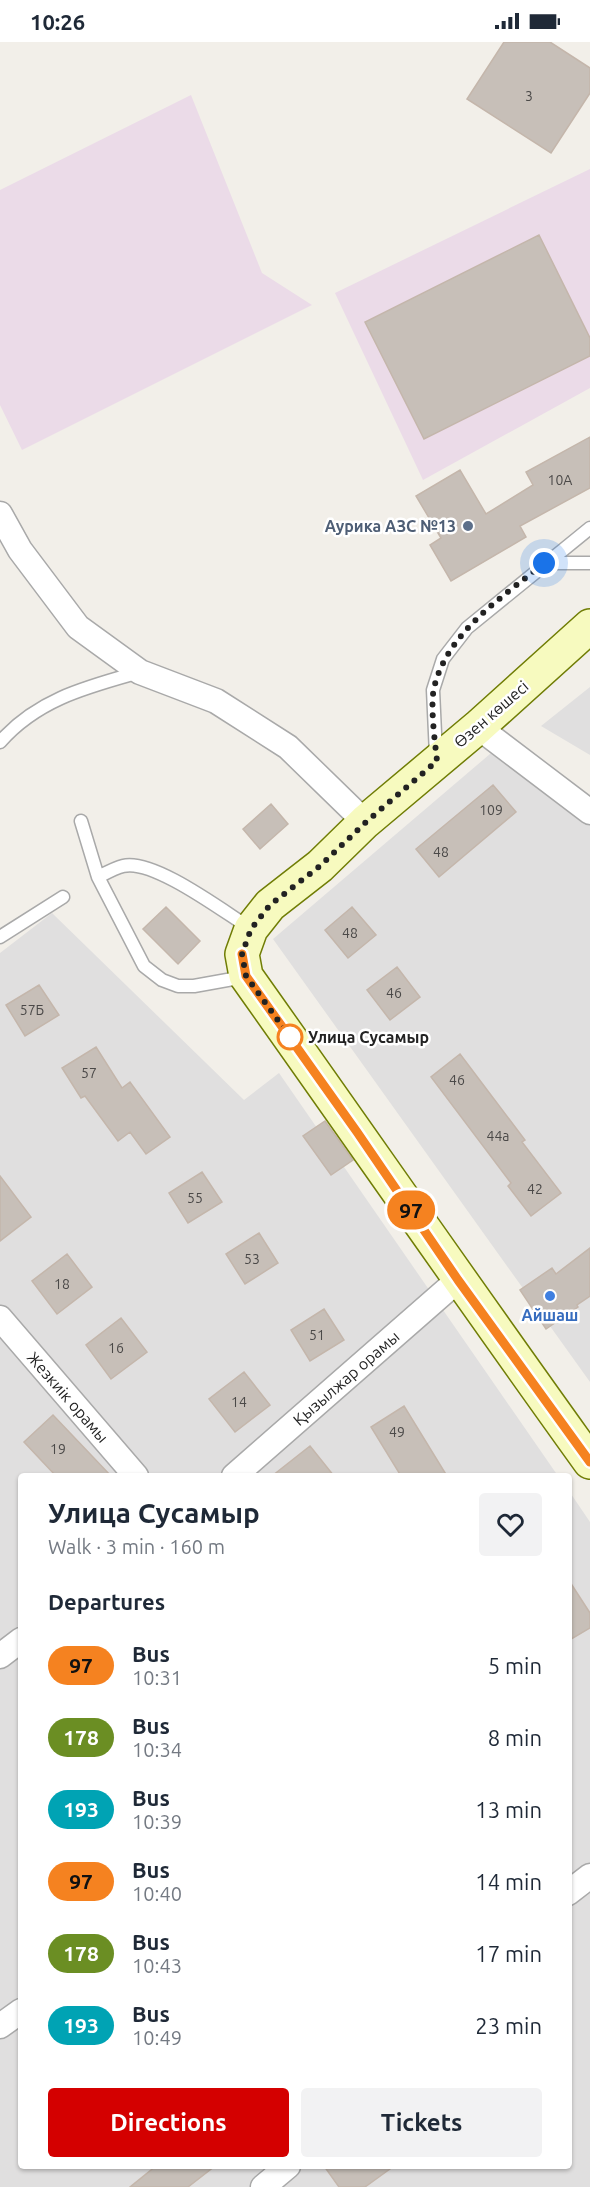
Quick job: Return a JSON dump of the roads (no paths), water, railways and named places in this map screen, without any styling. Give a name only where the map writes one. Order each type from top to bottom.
[{"type":"main road","name":"Өзен көшесі","points":[[247,953],[270,905],[320,866],[366,822],[478,727],[590,626]]},
{"type":"main road","points":[[247,953],[357,1132],[458,1280],[590,1462]]},
{"type":"street","points":[[0,514],[20,550],[78,627],[140,672],[216,701],[288,747],[366,822]]},
{"type":"street","points":[[478,727],[590,812]]},
{"type":"street","name":"Қызылжар орамы","points":[[237,1473],[458,1280]]},
{"type":"street","name":"Жезкиік орамы","points":[[0,1318],[133,1473]]},
{"type":"street","points":[[0,1656],[18,1642]]},
{"type":"street","points":[[572,1890],[590,1876]]},
{"type":"street","points":[[0,2025],[18,2014]]},
{"type":"street","points":[[263,2187],[284,2169]]},
{"type":"lane","points":[[437,761],[433,690],[443,659],[467,628],[544,563],[590,528]]},
{"type":"lane","points":[[544,563],[590,563]]},
{"type":"lane","points":[[0,742],[36,710],[76,690],[140,672]]},
{"type":"lane","points":[[81,820],[98,877],[144,966],[162,980],[178,986],[194,986],[247,953],[166,875],[142,866],[124,865],[98,877]]},
{"type":"lane","points":[[0,937],[63,897]]},
{"type":"place","name":"Аурика АЗС №13","points":[[468,526]]},
{"type":"place","name":"Улица Сусамыр","points":[[290,1037]]},
{"type":"place","name":"Айшаш","points":[[550,1296]]}]
